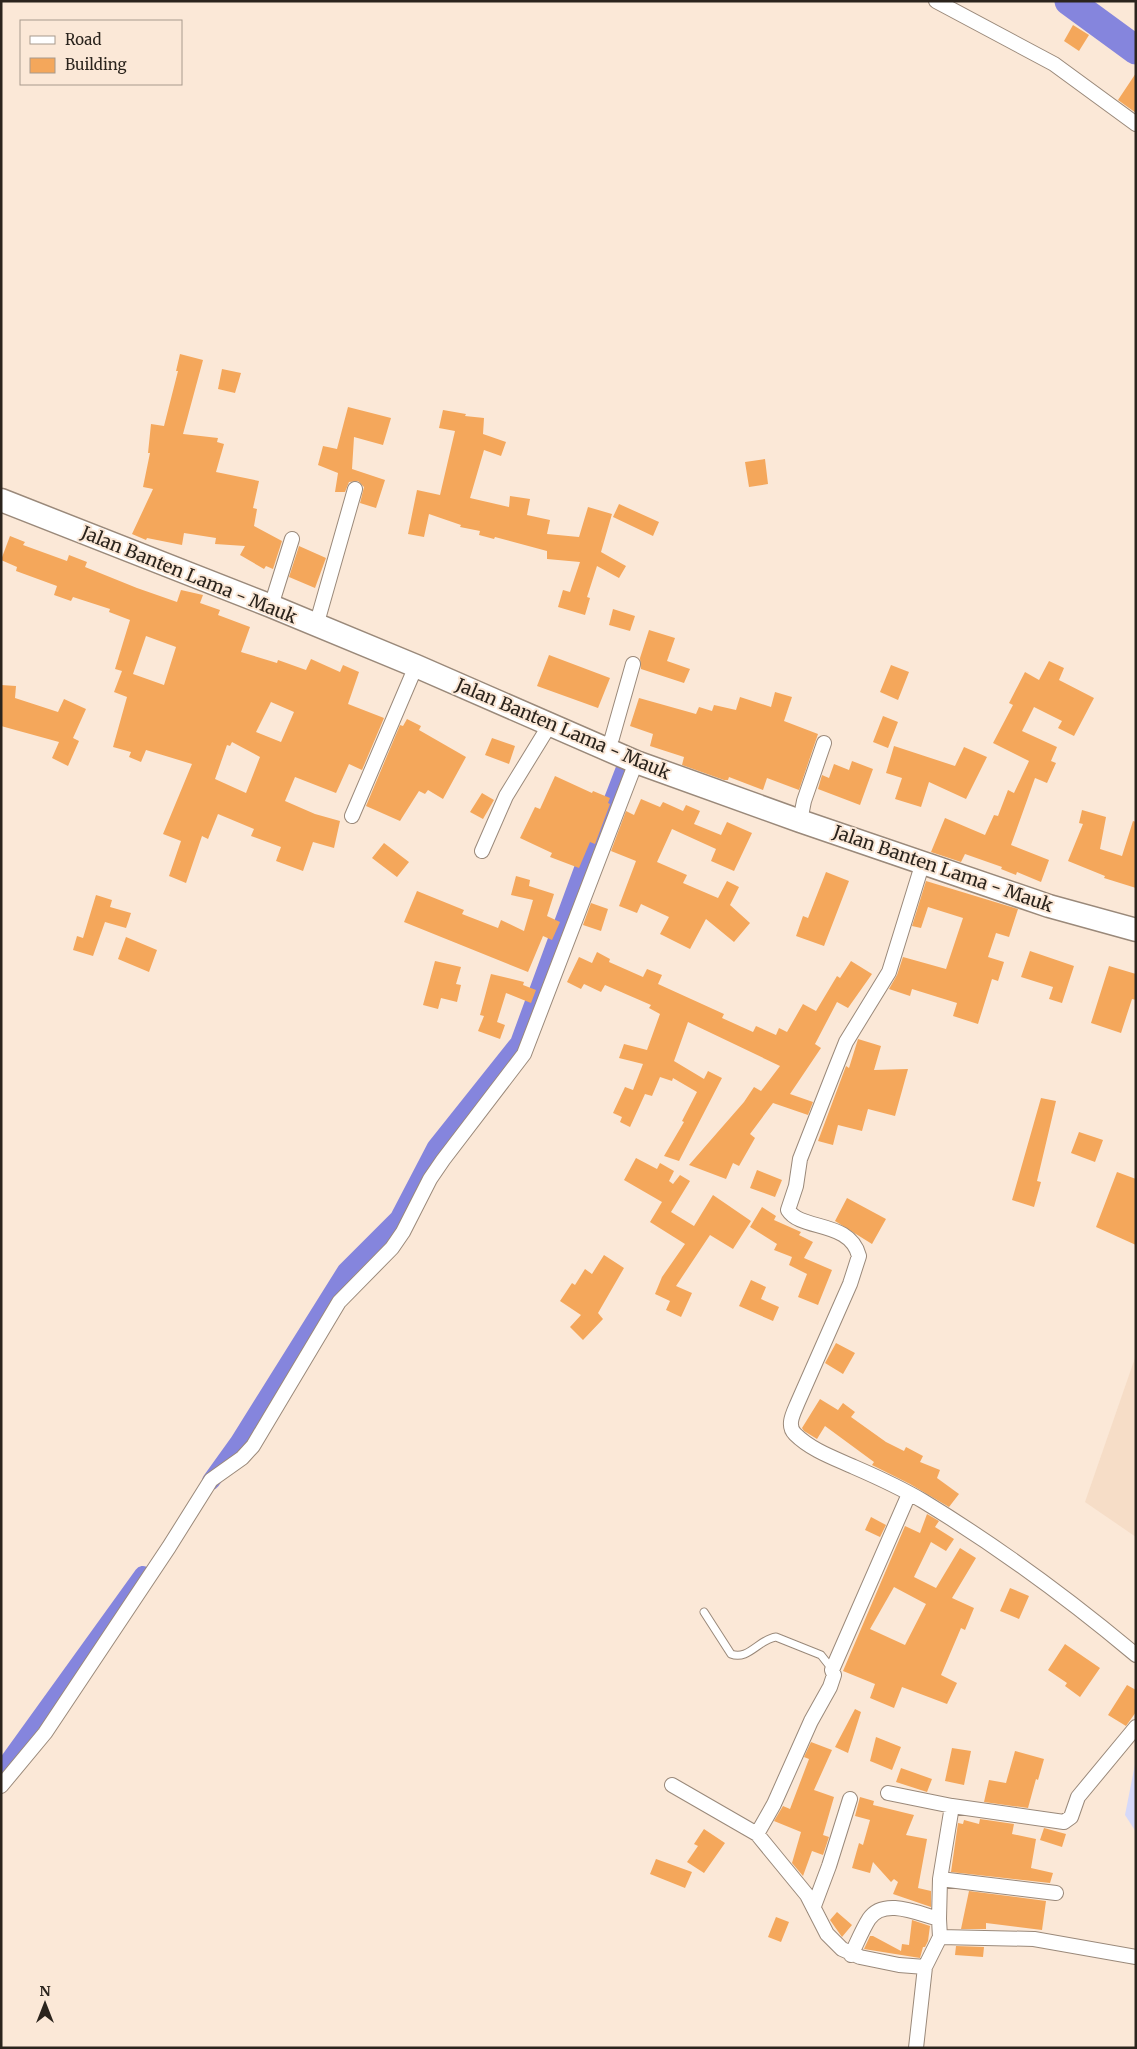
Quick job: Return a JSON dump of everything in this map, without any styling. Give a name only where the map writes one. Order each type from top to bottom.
[{"type":"main road","name":"Jalan Banten Lama - Mauk","points":[[1,500],[271,606],[416,666],[549,726],[636,762],[800,821],[1049,906],[1136,930]]},
{"type":"street","points":[[936,1],[1054,64],[1136,124]]},
{"type":"street","points":[[316,626],[355,489]]},
{"type":"street","points":[[271,606],[292,539]]},
{"type":"street","points":[[606,749],[612,738],[633,664]]},
{"type":"street","points":[[352,816],[416,666]]},
{"type":"street","points":[[482,851],[506,796],[549,726]]},
{"type":"street","points":[[800,821],[804,801],[824,743]]},
{"type":"street","points":[[1,1786],[45,1733],[169,1547],[211,1480],[242,1458],[253,1446],[339,1302],[392,1248],[403,1232],[430,1179],[524,1054],[636,762]]},
{"type":"street","points":[[923,862],[889,972],[846,1042],[800,1160],[796,1186],[788,1210],[795,1217],[825,1226],[854,1242],[859,1256],[850,1284],[790,1421],[792,1430],[814,1448],[909,1494],[948,1516],[1098,1623],[1136,1655]]},
{"type":"street","points":[[757,1834],[774,1804],[811,1721],[830,1687],[834,1675],[832,1670],[909,1494]]},
{"type":"street","points":[[888,1793],[952,1806],[1052,1820],[1068,1820],[1078,1797],[1136,1727]]},
{"type":"street","points":[[672,1785],[757,1834],[814,1906],[827,1934],[833,1942],[851,1955],[899,1965],[925,1967]]},
{"type":"street","points":[[814,1906],[850,1799]]},
{"type":"street","points":[[916,2048],[925,1967],[940,1937],[940,1879],[952,1806]]},
{"type":"street","points":[[940,1879],[1056,1893]]},
{"type":"street","points":[[851,1955],[869,1919],[880,1910],[890,1907],[939,1919]]},
{"type":"street","points":[[940,1937],[1034,1939],[1136,1957]]},
{"type":"lane","points":[[704,1612],[731,1654],[736,1656],[744,1655],[770,1638],[776,1638],[821,1655],[832,1670]]},
{"type":"shaded area","points":[[1136,1355],[1136,1537],[1085,1502]]},
{"type":"shaded area","points":[[1136,1759],[1136,1832],[1125,1815]]},
{"type":"building","points":[[1073,25],[1089,35],[1079,51],[1064,41]]},
{"type":"building","points":[[1136,73],[1136,113],[1118,100]]},
{"type":"building","points":[[180,354],[203,360],[183,434],[218,438],[217,442],[224,444],[216,472],[259,481],[253,508],[257,509],[254,526],[282,541],[273,569],[266,566],[264,569],[240,555],[245,546],[215,544],[216,538],[184,533],[182,545],[147,538],[146,540],[132,534],[153,489],[143,487],[150,453],[148,453],[151,424],[164,426],[178,371],[176,371]]},
{"type":"building","points":[[222,369],[241,373],[235,393],[218,389]]},
{"type":"building","points":[[348,407],[391,418],[383,445],[354,437],[352,469],[385,480],[376,508],[360,503],[364,487],[358,481],[349,482],[345,492],[335,492],[338,473],[318,465],[323,446],[337,449]]},
{"type":"building","points":[[443,410],[466,414],[465,416],[484,418],[483,434],[506,442],[501,456],[484,450],[470,498],[509,507],[510,496],[530,499],[527,515],[550,520],[547,534],[579,537],[588,507],[612,514],[601,552],[626,566],[619,578],[597,566],[587,597],[590,598],[585,615],[558,607],[563,590],[570,592],[580,562],[547,559],[547,551],[495,537],[494,539],[479,535],[480,531],[460,527],[461,525],[429,514],[424,537],[408,534],[417,490],[440,495],[455,431],[439,428]]},
{"type":"building","points":[[765,459],[768,484],[749,487],[745,462]]},
{"type":"building","points":[[619,504],[659,522],[653,536],[613,517]]},
{"type":"building","points":[[10,536],[25,542],[23,545],[67,561],[69,555],[87,562],[85,567],[177,602],[181,590],[203,595],[200,603],[220,610],[218,615],[250,627],[241,652],[277,663],[278,660],[306,670],[311,659],[340,672],[343,665],[359,672],[348,704],[384,718],[362,770],[349,764],[336,793],[295,777],[285,801],[315,814],[340,821],[334,848],[313,842],[303,871],[276,861],[281,847],[251,836],[254,829],[218,814],[208,839],[202,836],[186,883],[169,876],[181,841],[163,834],[192,764],[146,750],[141,762],[129,757],[131,752],[113,747],[127,697],[114,692],[122,671],[115,669],[130,620],[109,612],[110,609],[73,597],[71,601],[54,595],[57,586],[16,571],[17,567],[1,560]],"holes":[[[146,636],[176,647],[164,685],[133,674]],[[271,702],[294,712],[281,742],[256,732]],[[232,742],[260,757],[246,793],[215,779],[227,745],[230,746]]]},
{"type":"building","points":[[299,546],[326,558],[315,588],[289,577]]},
{"type":"building","points":[[613,609],[635,616],[630,631],[609,625]]},
{"type":"building","points":[[649,630],[675,638],[667,661],[690,669],[684,683],[641,669],[640,658]]},
{"type":"building","points":[[549,655],[610,678],[598,708],[537,686]]},
{"type":"building","points":[[1049,661],[1064,668],[1059,680],[1094,698],[1074,736],[1058,728],[1062,721],[1034,707],[1022,731],[1057,747],[1051,761],[1056,763],[1047,783],[1035,778],[1011,845],[1049,860],[1041,882],[1017,872],[1016,875],[1001,869],[1002,867],[965,854],[961,862],[931,852],[945,818],[985,835],[994,815],[998,816],[1008,790],[1014,793],[1029,761],[993,743],[1013,705],[1009,703],[1025,672],[1039,680]]},
{"type":"building","points":[[891,665],[909,672],[898,700],[880,692]]},
{"type":"building","points":[[1,685],[16,686],[15,698],[58,712],[64,699],[86,709],[73,738],[79,741],[68,766],[52,758],[59,742],[1,726]]},
{"type":"building","points":[[775,692],[792,697],[784,721],[818,734],[799,790],[767,778],[763,790],[729,777],[728,780],[724,780],[682,765],[684,757],[650,746],[653,734],[630,726],[639,698],[696,714],[699,707],[712,711],[714,705],[736,710],[740,697],[771,707]]},
{"type":"building","points":[[883,716],[898,722],[888,748],[873,742]]},
{"type":"building","points":[[407,719],[421,726],[419,730],[466,757],[443,799],[428,790],[425,794],[419,791],[400,821],[366,806],[400,725],[403,726]]},
{"type":"building","points":[[492,738],[515,746],[509,764],[485,755]]},
{"type":"building","points":[[894,746],[955,766],[964,747],[987,757],[966,799],[929,782],[921,807],[895,799],[902,778],[886,773]]},
{"type":"building","points":[[852,761],[873,769],[860,805],[818,789],[822,775],[829,778],[834,764],[849,770]]},
{"type":"building","points":[[555,776],[592,793],[593,791],[610,798],[608,803],[610,804],[595,844],[590,842],[579,868],[550,857],[552,853],[520,838],[535,807],[540,809]]},
{"type":"building","points":[[482,793],[494,800],[483,819],[470,812]]},
{"type":"building","points":[[641,799],[660,807],[663,802],[683,811],[686,805],[700,811],[694,824],[721,835],[727,822],[752,833],[734,871],[711,861],[716,849],[672,829],[657,862],[687,875],[683,883],[718,898],[727,881],[739,887],[730,905],[750,923],[734,942],[706,919],[690,949],[660,934],[669,917],[641,904],[637,913],[619,906],[636,861],[611,851],[626,811],[634,815]]},
{"type":"building","points":[[1082,810],[1106,817],[1100,849],[1122,856],[1133,821],[1136,822],[1136,888],[1104,878],[1105,876],[1068,861],[1083,824],[1079,823]]},
{"type":"building","points":[[384,843],[409,862],[397,877],[372,858]]},
{"type":"building","points":[[826,872],[849,881],[824,946],[796,936],[803,916],[808,918]]},
{"type":"building","points":[[516,876],[530,880],[529,886],[554,894],[547,916],[560,922],[552,940],[543,936],[528,972],[404,922],[417,891],[464,910],[462,914],[498,928],[501,920],[524,931],[533,900],[511,895]]},
{"type":"building","points":[[926,881],[1018,909],[1009,937],[996,933],[988,957],[1004,962],[998,981],[992,979],[978,1024],[953,1016],[957,1003],[912,989],[910,996],[889,989],[897,975],[903,957],[946,969],[963,918],[928,907],[921,928],[912,926]]},
{"type":"building","points":[[96,895],[112,900],[110,907],[131,913],[126,928],[105,922],[93,956],[73,950],[77,936],[83,938]]},
{"type":"building","points":[[591,903],[608,909],[601,931],[583,925]]},
{"type":"building","points":[[126,937],[157,950],[149,972],[118,959]]},
{"type":"building","points":[[1030,951],[1074,966],[1062,1003],[1049,999],[1053,987],[1021,977]]},
{"type":"building","points":[[597,952],[610,959],[609,962],[643,977],[647,969],[662,975],[658,984],[724,1014],[722,1018],[753,1032],[756,1026],[776,1035],[779,1028],[787,1032],[803,1004],[816,1011],[837,976],[840,978],[851,961],[872,974],[848,1008],[837,1002],[815,1044],[821,1048],[790,1094],[813,1102],[808,1115],[773,1103],[750,1134],[755,1138],[739,1166],[733,1163],[726,1179],[689,1165],[744,1102],[754,1087],[761,1091],[780,1066],[688,1022],[674,1061],[704,1079],[708,1071],[722,1078],[679,1161],[664,1156],[684,1122],[682,1121],[697,1092],[673,1078],[672,1081],[660,1077],[652,1096],[645,1094],[630,1127],[620,1122],[622,1117],[613,1113],[625,1087],[633,1090],[643,1064],[619,1058],[624,1044],[647,1050],[660,1014],[649,1008],[651,1005],[605,985],[601,992],[584,984],[581,989],[567,982],[579,957],[592,963]]},
{"type":"building","points":[[435,961],[461,967],[456,984],[461,985],[457,1002],[441,998],[438,1009],[423,1005]]},
{"type":"building","points":[[1109,966],[1136,974],[1136,1000],[1132,999],[1121,1033],[1091,1023]]},
{"type":"building","points":[[491,974],[524,982],[523,985],[536,990],[531,1003],[506,993],[497,1022],[505,1025],[500,1039],[478,1031],[484,1016],[480,1015]]},
{"type":"building","points":[[858,1039],[881,1046],[874,1070],[908,1069],[895,1116],[868,1109],[862,1131],[838,1125],[833,1145],[818,1141],[846,1066],[849,1068]]},
{"type":"building","points":[[1041,1098],[1056,1101],[1037,1181],[1041,1182],[1034,1207],[1012,1200]]},
{"type":"building","points":[[1079,1132],[1103,1140],[1095,1162],[1071,1153]]},
{"type":"building","points":[[636,1158],[657,1169],[660,1163],[674,1171],[669,1181],[673,1184],[680,1175],[690,1181],[671,1212],[694,1226],[713,1195],[751,1221],[733,1249],[710,1235],[676,1286],[692,1293],[681,1317],[666,1310],[670,1301],[655,1294],[662,1277],[685,1244],[650,1222],[662,1202],[624,1180]]},
{"type":"building","points":[[757,1170],[782,1180],[775,1197],[750,1188]]},
{"type":"building","points":[[1117,1172],[1136,1179],[1136,1245],[1096,1227]]},
{"type":"building","points":[[847,1198],[886,1219],[872,1244],[835,1221]]},
{"type":"building","points":[[762,1207],[776,1216],[774,1220],[801,1232],[799,1235],[813,1242],[804,1258],[832,1270],[818,1305],[798,1297],[807,1274],[789,1265],[792,1257],[774,1250],[777,1244],[750,1227]]},
{"type":"building","points":[[604,1255],[624,1268],[598,1313],[603,1319],[583,1340],[570,1327],[581,1315],[560,1301],[572,1283],[575,1285],[585,1269],[592,1274]]},
{"type":"building","points":[[751,1280],[766,1287],[761,1299],[779,1307],[773,1321],[739,1306]]},
{"type":"building","points":[[836,1343],[855,1353],[843,1374],[825,1363]]},
{"type":"building","points":[[820,1399],[838,1410],[843,1403],[855,1412],[851,1417],[886,1442],[904,1451],[906,1447],[923,1456],[920,1462],[940,1470],[937,1478],[959,1494],[949,1507],[910,1484],[872,1465],[874,1462],[825,1426],[817,1439],[804,1431],[802,1428]]},
{"type":"building","points":[[927,1514],[939,1521],[935,1527],[954,1539],[946,1551],[931,1542],[914,1577],[936,1588],[960,1548],[976,1558],[952,1598],[974,1608],[965,1630],[961,1628],[941,1675],[957,1683],[947,1704],[902,1687],[894,1708],[870,1698],[875,1684],[843,1671],[905,1526],[920,1533]],"holes":[[[894,1587],[926,1604],[905,1645],[870,1629]]]},
{"type":"building","points":[[871,1517],[886,1525],[880,1537],[865,1530]]},
{"type":"building","points":[[1010,1588],[1029,1596],[1019,1619],[1000,1611]]},
{"type":"building","points":[[1065,1644],[1100,1668],[1080,1697],[1065,1686],[1067,1683],[1048,1670]]},
{"type":"building","points":[[1127,1685],[1136,1690],[1136,1712],[1126,1726],[1108,1715]]},
{"type":"building","points":[[855,1709],[861,1712],[848,1753],[835,1747]]},
{"type":"building","points":[[876,1737],[901,1747],[892,1770],[870,1761]]},
{"type":"building","points":[[811,1742],[832,1750],[814,1790],[834,1797],[823,1835],[829,1837],[823,1855],[812,1851],[803,1876],[792,1863],[801,1832],[774,1821],[783,1806],[790,1809],[809,1759],[804,1757]]},
{"type":"building","points":[[952,1748],[971,1751],[964,1785],[945,1781]]},
{"type":"building","points":[[1015,1751],[1044,1759],[1028,1808],[984,1802],[989,1780],[1006,1783]]},
{"type":"building","points":[[901,1768],[932,1779],[927,1792],[896,1782]]},
{"type":"building","points":[[860,1797],[874,1801],[873,1805],[914,1815],[906,1835],[927,1839],[918,1888],[931,1891],[931,1907],[893,1894],[898,1882],[894,1879],[891,1882],[873,1862],[870,1873],[852,1868],[859,1843],[863,1845],[870,1820],[855,1816]]},
{"type":"building","points":[[980,1819],[1014,1824],[1012,1834],[1036,1839],[1031,1868],[1053,1873],[1050,1883],[951,1872],[958,1823],[963,1824],[964,1820],[979,1824]]},
{"type":"building","points":[[1044,1828],[1066,1834],[1062,1847],[1040,1840]]},
{"type":"building","points":[[704,1829],[725,1843],[704,1873],[687,1862],[698,1846],[694,1844]]},
{"type":"building","points":[[656,1859],[692,1872],[685,1888],[650,1874]]},
{"type":"building","points":[[969,1891],[1046,1901],[1042,1930],[986,1923],[986,1929],[961,1929]]},
{"type":"building","points":[[837,1912],[852,1925],[842,1937],[830,1920]]},
{"type":"building","points":[[776,1917],[789,1922],[781,1942],[768,1937]]},
{"type":"building","points":[[912,1920],[930,1926],[928,1941],[925,1947],[923,1947],[920,1958],[864,1949],[870,1936],[873,1936],[901,1951],[902,1944],[909,1945]]},
{"type":"building","points":[[956,1946],[984,1947],[983,1957],[955,1955]]},
{"type":"waterway","points":[[1069,1],[1136,50]]},
{"type":"waterway","points":[[211,1481],[239,1442],[346,1271],[399,1218],[436,1147],[519,1043],[584,866],[599,836],[627,763]]},
{"type":"waterway","points":[[1,1772],[143,1575]]}]
